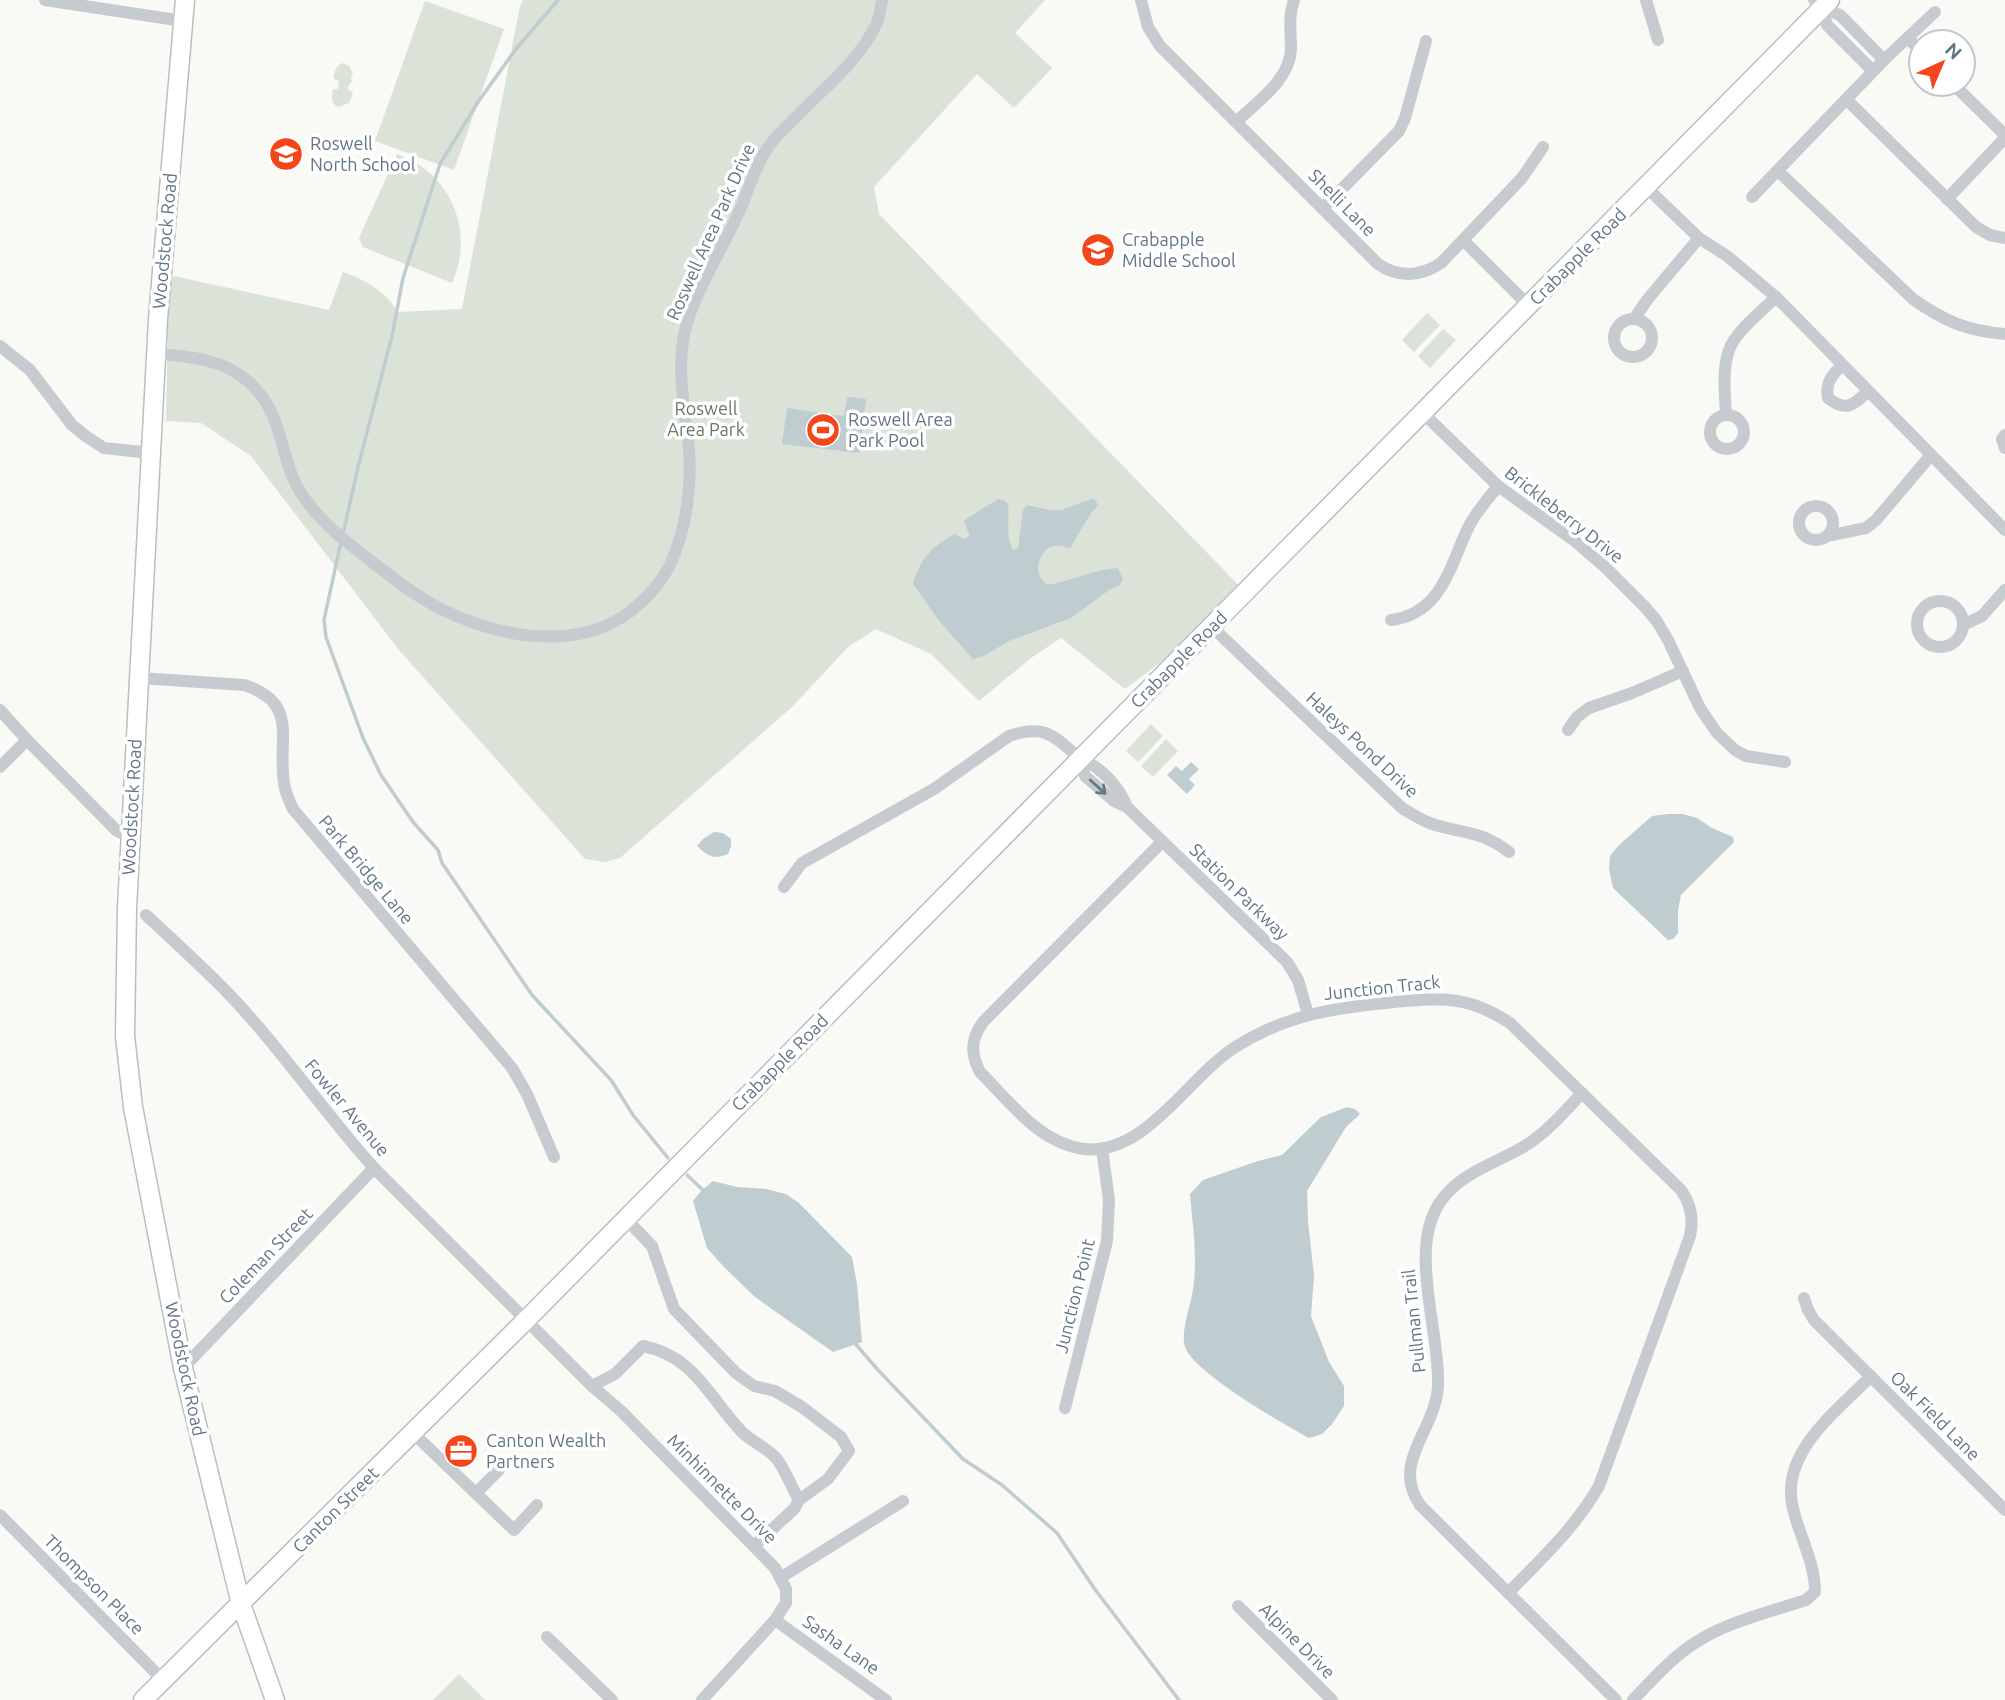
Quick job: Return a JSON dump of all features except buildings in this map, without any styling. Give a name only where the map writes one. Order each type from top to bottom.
[{"type":"street","points":[[45,0],[183,22]]},
{"type":"street","name":"Woodstock Road","points":[[185,0],[158,319],[124,999],[127,1061],[183,1368],[240,1604],[275,1700]]},
{"type":"street","name":"Roswell Area Park Drive","points":[[158,354],[215,363],[240,374],[250,383],[265,399],[277,421],[288,468],[305,500],[336,534],[410,590],[440,608],[482,625],[514,634],[580,634],[611,624],[639,605],[660,581],[670,565],[682,531],[690,466],[680,365],[690,313],[740,211],[765,151],[855,57],[878,23],[882,0]]},
{"type":"street","name":"Shelli Lane","points":[[1141,0],[1153,37],[1378,264],[1398,274],[1415,275],[1441,263],[1522,178],[1543,146]]},
{"type":"street","points":[[1236,122],[1278,81],[1286,69],[1291,53],[1290,18],[1294,0]]},
{"type":"street","points":[[1646,0],[1658,40]]},
{"type":"street","points":[[1822,3],[1840,15],[1884,60]]},
{"type":"street","points":[[1822,3],[1827,25],[1873,71]]},
{"type":"street","name":"Crabapple Road","points":[[527,1319],[1529,306],[1822,3]]},
{"type":"street","points":[[1918,28],[1935,12]]},
{"type":"street","points":[[1842,40],[1854,29]]},
{"type":"street","points":[[1752,197],[1907,39]]},
{"type":"street","points":[[1323,208],[1399,131],[1426,41]]},
{"type":"street","points":[[1947,199],[2005,137],[1967,98]]},
{"type":"street","points":[[1847,100],[1976,227],[1990,235],[2005,238]]},
{"type":"street","points":[[1778,171],[1913,299],[1936,315],[1963,326],[2005,334]]},
{"type":"street","points":[[1646,187],[1699,238],[1727,256],[1776,297],[2005,530]]},
{"type":"street","points":[[1634,319],[1699,238]]},
{"type":"street","points":[[1463,240],[1529,306]]},
{"type":"street","points":[[1726,415],[1725,374],[1729,349],[1737,337],[1776,297]]},
{"type":"street","points":[[0,346],[30,370],[72,425],[86,437],[104,448],[151,453]]},
{"type":"street","points":[[1842,365],[1829,379],[1826,389],[1828,398],[1838,405],[1849,406],[1868,390]]},
{"type":"street","name":"Brickleberry Drive","points":[[1423,413],[1498,486],[1576,542],[1644,606],[1668,640],[1700,708],[1717,733],[1735,750],[1746,756],[1784,762]]},
{"type":"street","points":[[2005,435],[2002,439],[2005,448]]},
{"type":"street","points":[[1827,536],[1866,528],[1876,520],[1931,455]]},
{"type":"street","points":[[1391,620],[1404,619],[1415,614],[1434,597],[1449,574],[1470,524],[1498,486]]},
{"type":"street","points":[[1963,625],[1982,616],[2005,590]]},
{"type":"street","name":"Haleys Pond Drive","points":[[1212,627],[1402,808],[1433,825],[1485,836],[1509,852]]},
{"type":"street","points":[[1568,730],[1577,717],[1589,708],[1683,671]]},
{"type":"street","name":"Park Bridge Lane","points":[[140,678],[244,685],[259,690],[273,701],[284,724],[283,781],[286,796],[293,809],[512,1068],[527,1094],[554,1157]]},
{"type":"street","points":[[0,710],[117,831],[131,837]]},
{"type":"street","points":[[784,887],[802,863],[934,789],[1009,736],[1032,731],[1048,734],[1080,758]]},
{"type":"street","points":[[0,767],[27,740]]},
{"type":"street","name":"Station Parkway","points":[[1080,758],[1086,776],[1114,801],[1127,807],[1287,962],[1298,980],[1308,1014]]},
{"type":"street","name":"Junction Track","points":[[1162,842],[983,1022],[975,1034],[972,1049],[980,1072],[1040,1132],[1055,1141],[1086,1149],[1102,1149],[1124,1143],[1142,1133],[1204,1071],[1235,1047],[1269,1028],[1308,1014],[1344,1007],[1454,999],[1491,1011],[1510,1023],[1681,1190],[1691,1207],[1692,1227],[1599,1486],[1571,1529],[1508,1593]]},
{"type":"street","name":"Fowler Avenue","points":[[146,915],[224,989],[374,1168],[527,1319]]},
{"type":"street","name":"Pullman Trail","points":[[1583,1093],[1531,1142],[1452,1187],[1434,1211],[1425,1239],[1425,1258],[1438,1389],[1433,1411],[1410,1463],[1409,1474],[1410,1485],[1420,1505],[1616,1700]]},
{"type":"street","name":"Junction Point","points":[[1065,1408],[1107,1241],[1109,1200],[1102,1149]]},
{"type":"street","name":"Coleman Street","points":[[183,1368],[374,1168]]},
{"type":"street","points":[[626,1219],[652,1246],[674,1309],[736,1373],[754,1386],[775,1391],[802,1407],[841,1437],[849,1451],[828,1479],[799,1500],[794,1509],[754,1546]]},
{"type":"street","name":"Oak Field Lane","points":[[1804,1298],[1814,1320],[2005,1510]]},
{"type":"street","name":"Minhinnette Drive","points":[[527,1319],[754,1546],[775,1568],[780,1578]]},
{"type":"street","name":"Canton Street","points":[[143,1700],[527,1319]]},
{"type":"street","points":[[592,1386],[615,1374],[643,1346],[653,1348],[687,1365],[732,1422],[748,1438],[776,1458],[799,1500]]},
{"type":"street","name":"Oak Field Lane","points":[[1633,1700],[1672,1660],[1697,1641],[1725,1628],[1806,1600],[1815,1592],[1813,1570],[1792,1504],[1793,1471],[1809,1439],[1871,1376]]},
{"type":"street","points":[[413,1433],[514,1530],[537,1505]]},
{"type":"street","points":[[476,1493],[499,1470]]},
{"type":"street","points":[[702,1700],[775,1620],[786,1603],[786,1589],[780,1578],[903,1502]]},
{"type":"street","name":"Thompson Place","points":[[0,1515],[163,1680]]},
{"type":"street","name":"Alpine Drive","points":[[1238,1606],[1332,1700]]},
{"type":"street","name":"Sasha Lane","points":[[775,1620],[886,1700]]},
{"type":"street","points":[[547,1637],[612,1700]]},
{"type":"green space","name":"Roswell Area Park","points":[[523,0],[1045,0],[1015,33],[1052,68],[1014,108],[977,74],[874,187],[879,214],[1249,596],[1125,689],[1061,638],[1031,658],[979,701],[931,654],[876,629],[848,647],[792,707],[620,858],[605,862],[585,859],[399,650],[251,456],[201,423],[166,421],[169,275],[329,310],[343,272],[374,287],[398,312],[462,309]]},
{"type":"green space","points":[[425,1],[504,29],[454,170],[375,141]]},
{"type":"green space","points":[[342,63],[349,66],[353,74],[347,88],[353,93],[349,103],[338,107],[333,102],[332,94],[333,89],[338,89],[339,81],[334,79],[334,74]]},
{"type":"green space","points":[[397,154],[432,175],[453,206],[459,224],[461,244],[452,283],[363,247],[359,238]]},
{"type":"green space","points":[[1427,313],[1440,325],[1414,352],[1402,340]]},
{"type":"green space","points":[[1443,329],[1456,340],[1430,368],[1418,356]]},
{"type":"green space","points":[[1151,724],[1163,736],[1138,762],[1126,751]]},
{"type":"green space","points":[[1166,739],[1178,751],[1153,777],[1141,766]]},
{"type":"green space","points":[[459,1674],[485,1700],[433,1700]]},
{"type":"shaded area","name":"Roswell Area Park Pool","points":[[847,397],[866,399],[859,453],[782,444],[787,408],[844,416]]},
{"type":"shaded area","points":[[1094,498],[1098,505],[1070,548],[1050,547],[1042,555],[1038,569],[1040,577],[1046,584],[1054,584],[1118,568],[1123,579],[1120,585],[1071,618],[1009,641],[984,656],[973,659],[940,622],[913,584],[923,560],[940,543],[955,534],[963,539],[969,537],[964,522],[966,519],[998,499],[1008,504],[1008,533],[1013,550],[1018,548],[1023,510],[1027,505],[1061,510]]},
{"type":"shaded area","points":[[1191,762],[1199,769],[1189,779],[1195,785],[1187,794],[1167,775],[1176,766],[1182,771]]},
{"type":"shaded area","points":[[1668,814],[1697,818],[1733,837],[1734,842],[1681,895],[1678,933],[1668,940],[1613,888],[1609,869],[1610,856],[1619,845],[1652,816]]},
{"type":"shaded area","points":[[714,832],[723,833],[731,839],[728,854],[711,856],[697,846]]},
{"type":"shaded area","points":[[1347,1107],[1360,1114],[1346,1127],[1307,1191],[1314,1276],[1311,1316],[1329,1362],[1344,1386],[1344,1406],[1322,1434],[1309,1438],[1260,1410],[1221,1383],[1192,1358],[1185,1347],[1184,1330],[1195,1274],[1190,1194],[1203,1180],[1282,1155],[1321,1117]]},
{"type":"shaded area","points":[[713,1181],[786,1194],[799,1203],[852,1257],[862,1342],[833,1352],[755,1297],[724,1267],[707,1248],[693,1201]]},
{"type":"waterway","points":[[343,534],[392,336],[403,278],[440,164],[478,102],[516,49],[558,0]]},
{"type":"waterway","points":[[341,542],[324,620],[326,637],[363,738],[381,775],[413,822],[438,850],[442,863],[532,995],[611,1080],[633,1115],[668,1158]]},
{"type":"waterway","points":[[687,1175],[705,1192]]},
{"type":"waterway","points":[[853,1341],[963,1459],[1002,1485],[1057,1533],[1094,1588],[1179,1700]]},
{"type":"place","name":"Roswell North School","points":[[286,154]]},
{"type":"place","name":"Crabapple Middle School","points":[[1098,250]]},
{"type":"place","name":"Roswell Area Park Pool","points":[[823,430]]},
{"type":"place","name":"Canton Wealth Partners","points":[[461,1451]]}]
